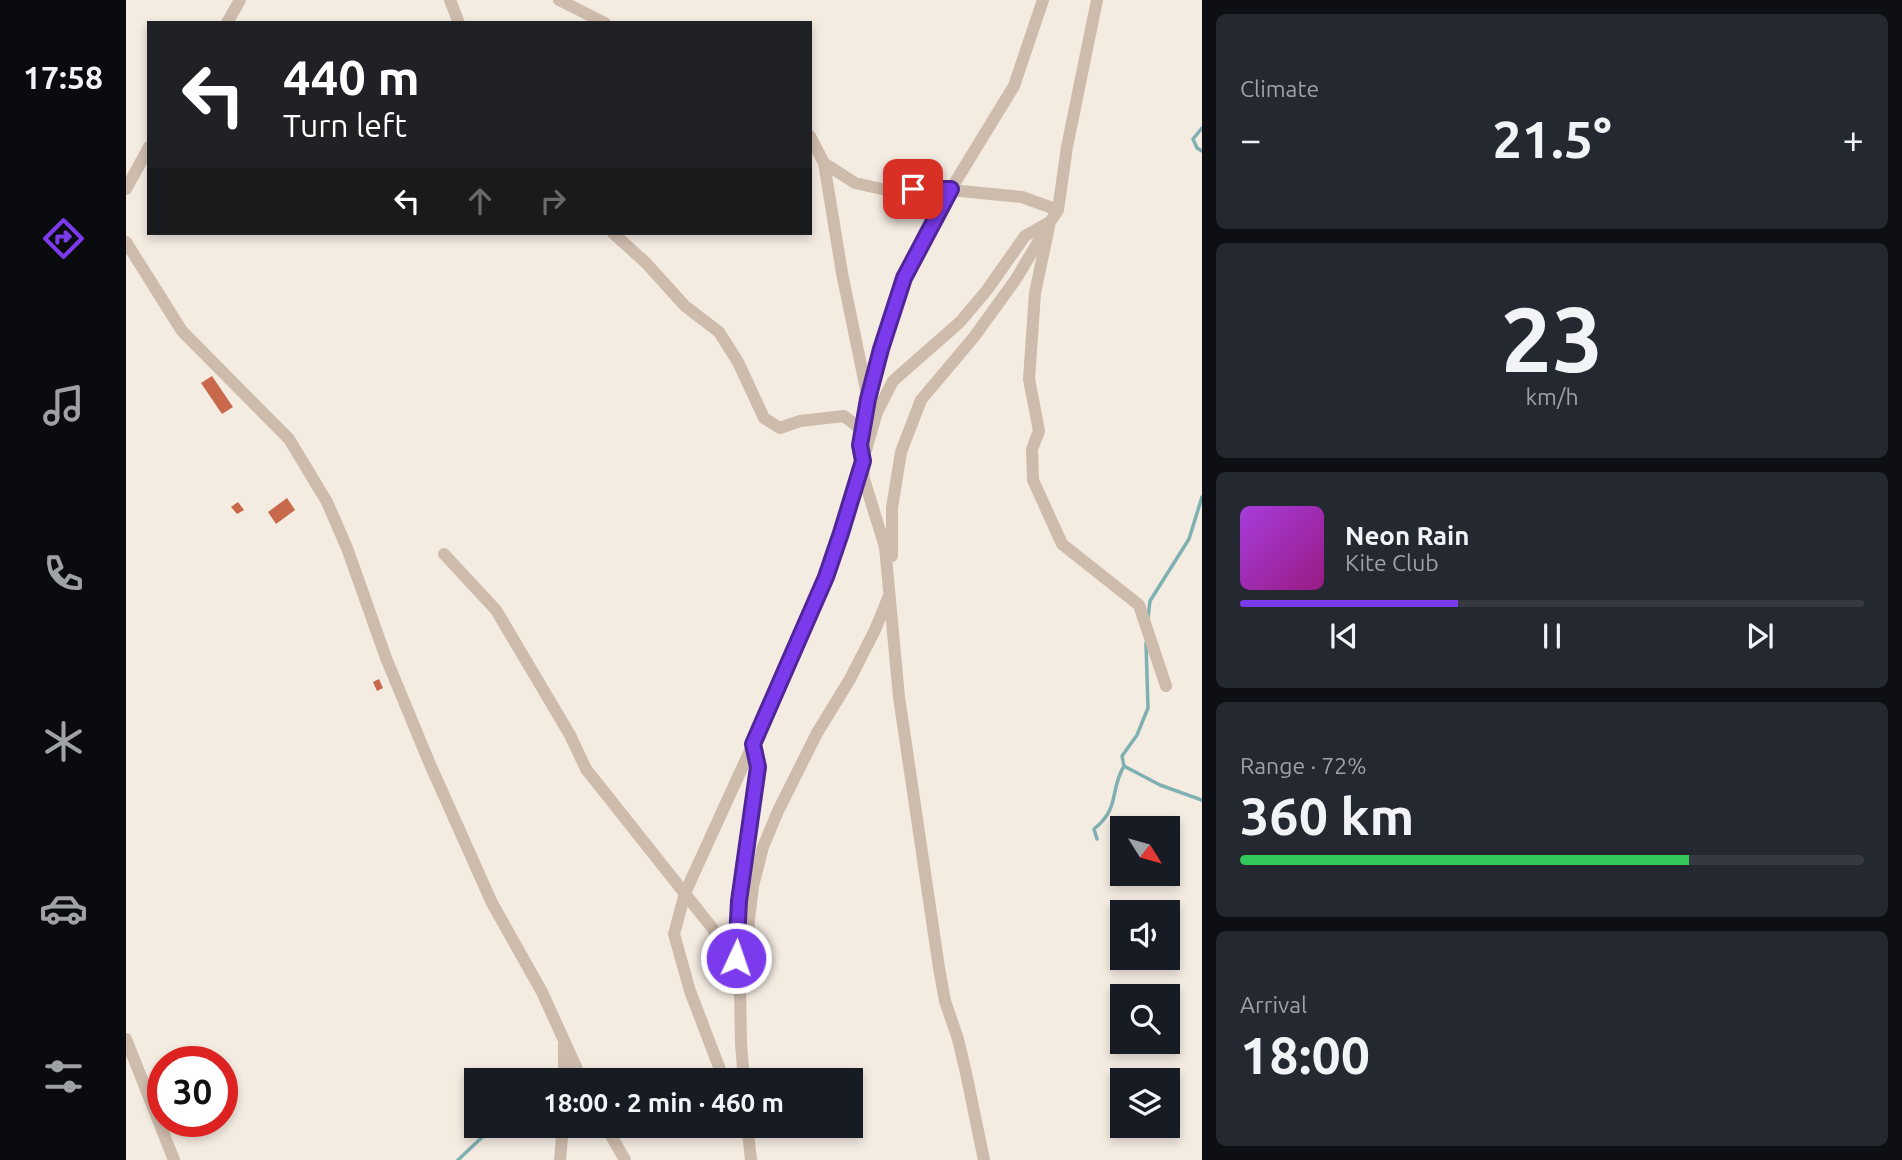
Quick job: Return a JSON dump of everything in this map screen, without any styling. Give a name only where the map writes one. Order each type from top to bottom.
[{"type":"street","points":[[228,21],[240,0]]},
{"type":"street","points":[[450,0],[458,21]]},
{"type":"street","points":[[559,0],[601,21]]},
{"type":"street","points":[[984,1160],[939,968],[899,697],[885,547],[864,479],[860,445],[881,349],[904,278],[951,189],[1014,86],[1043,0]]},
{"type":"street","points":[[740,985],[747,962],[753,886],[763,847],[817,733],[876,630],[890,592],[892,508],[897,474],[901,452],[921,400],[974,337],[1016,279],[1058,210],[1067,147],[1097,0]]},
{"type":"street","points":[[812,140],[824,163],[842,273],[868,399]]},
{"type":"street","points":[[126,189],[147,151]]},
{"type":"street","points":[[824,163],[855,183],[878,188],[951,189],[1022,197],[1058,210]]},
{"type":"street","points":[[719,1068],[690,991],[674,934],[685,893],[826,577],[877,412],[893,381],[960,322],[987,290],[1025,236],[1050,222]]},
{"type":"street","points":[[1050,222],[1035,293],[1031,336],[1029,379],[1039,431],[1031,449],[1033,480],[1062,544],[1139,605],[1166,686]]},
{"type":"street","points":[[615,235],[646,263],[685,306],[719,332],[764,418],[780,428],[800,421],[844,416],[862,430]]},
{"type":"street","points":[[126,242],[182,331],[289,439],[327,502],[429,762],[492,903],[542,992],[577,1068]]},
{"type":"street","points":[[444,554],[496,610],[570,735],[586,769],[713,929],[740,985]]},
{"type":"street","points":[[743,1068],[740,985],[736,958],[739,901],[758,767],[753,744]]},
{"type":"street","points":[[126,1039],[174,1160]]},
{"type":"street","points":[[564,1040],[564,1068]]},
{"type":"street","points":[[560,1160],[562,1138]]},
{"type":"street","points":[[612,1138],[625,1160]]},
{"type":"street","points":[[746,1138],[748,1144]]},
{"type":"street","points":[[748,1138],[751,1160]]},
{"type":"building","points":[[212,376],[233,407],[222,414],[201,383]]},
{"type":"building","points":[[287,498],[295,510],[276,524],[268,512]]},
{"type":"building","points":[[238,502],[244,510],[237,514],[231,507]]},
{"type":"building","points":[[379,679],[383,688],[377,691],[373,682]]},
{"type":"waterway","points":[[1202,128],[1193,139],[1197,148],[1202,151]]},
{"type":"waterway","points":[[1148,618],[1150,601],[1189,539],[1202,497]]},
{"type":"waterway","points":[[1146,643],[1148,708],[1137,735],[1122,756],[1124,766],[1160,785],[1202,800]]},
{"type":"waterway","points":[[1097,839],[1094,829],[1108,813],[1124,766]]},
{"type":"waterway","points":[[458,1160],[481,1138]]},
{"type":"route","points":[[736,958],[739,901],[758,767],[753,744],[826,577],[841,533],[863,461],[860,445],[868,399],[904,278],[951,189],[913,189]]}]
